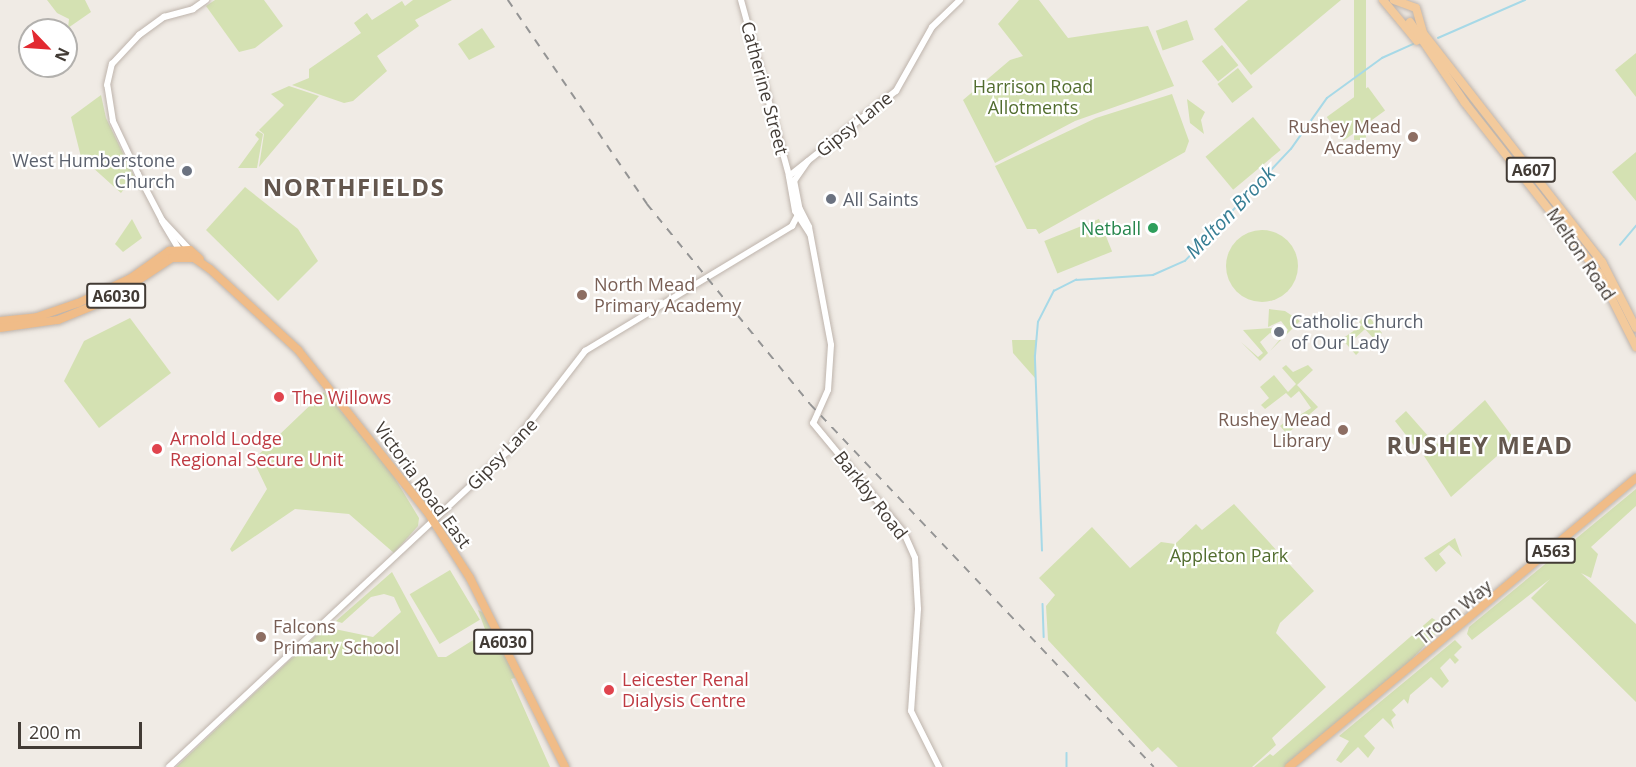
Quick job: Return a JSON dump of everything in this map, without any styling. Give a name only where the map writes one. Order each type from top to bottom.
[{"type":"highway","points":[[167,258],[174,243],[192,254]]},
{"type":"highway","points":[[0,321],[61,310],[106,292],[167,258],[192,254]]},
{"type":"highway","name":"Victoria Road East","points":[[192,254],[298,350],[434,522],[470,578],[565,767]]},
{"type":"highway","name":"A6030","points":[[0,328],[58,320],[110,300],[167,258]]},
{"type":"highway","name":"Troon Way","points":[[1289,767],[1636,478]]},
{"type":"main road","name":"A607","points":[[1385,0],[1413,21],[1416,8],[1395,0]]},
{"type":"main road","points":[[1385,0],[1425,48]]},
{"type":"main road","points":[[1401,14],[1407,6]]},
{"type":"main road","name":"Melton Road","points":[[1413,21],[1425,48],[1465,103],[1557,217],[1609,290],[1635,342]]},
{"type":"main road","name":"Melton Road","points":[[1413,21],[1602,262],[1636,328]]},
{"type":"main road","points":[[1465,103],[1474,97]]},
{"type":"main road","points":[[1548,192],[1545,196],[1557,217]]},
{"type":"street","points":[[167,258],[174,243],[113,121],[108,74],[120,54],[152,24],[206,0]]},
{"type":"street","name":"Catherine Street","points":[[741,0],[789,176]]},
{"type":"street","name":"Gipsy Lane","points":[[789,176],[896,91],[932,27],[960,0]]},
{"type":"street","points":[[784,161],[800,167]]},
{"type":"street","name":"Gipsy Lane","points":[[169,767],[434,522],[532,424],[585,351],[792,226],[798,218],[800,208],[794,184],[808,161]]},
{"type":"street","points":[[789,176],[794,184]]},
{"type":"street","points":[[789,176],[798,218]]},
{"type":"street","points":[[800,208],[808,232]]},
{"type":"street","name":"Barkby Road","points":[[798,218],[808,232],[831,359],[828,390],[813,423],[904,533],[915,558],[918,609],[911,711],[939,767]]},
{"type":"street","points":[[162,220],[192,254]]},
{"type":"street","points":[[792,226],[808,232]]},
{"type":"green space","points":[[47,0],[85,0],[91,12],[78,21],[78,18],[67,18],[57,13]]},
{"type":"green space","points":[[215,0],[264,0],[283,26],[255,48],[239,52],[206,6]]},
{"type":"green space","points":[[413,0],[452,0],[415,20],[419,26],[377,56],[387,71],[353,101],[344,103],[292,85],[309,78],[309,69],[361,33],[354,23],[367,13],[372,20],[402,1],[405,6]]},
{"type":"green space","name":"Harrison Road Allotments","points":[[1019,0],[1039,0],[1068,38],[1148,26],[1174,86],[1075,121],[995,163],[963,100],[1010,60],[1023,56],[998,24]]},
{"type":"green space","points":[[1248,0],[1341,0],[1251,75],[1214,29]]},
{"type":"green space","points":[[1354,0],[1366,0],[1366,140],[1354,140]]},
{"type":"green space","points":[[1187,20],[1194,40],[1163,51],[1156,31]]},
{"type":"green space","points":[[482,28],[495,47],[469,60],[458,44]]},
{"type":"green space","points":[[1222,45],[1238,65],[1218,82],[1202,61]]},
{"type":"green space","points":[[1636,53],[1636,97],[1615,70]]},
{"type":"green space","points":[[1238,68],[1253,87],[1232,103],[1218,84]]},
{"type":"green space","points":[[289,86],[319,96],[259,167],[264,134],[259,130],[284,105],[271,94]]},
{"type":"green space","points":[[1368,87],[1385,110],[1344,140],[1327,117]]},
{"type":"green space","points":[[1172,94],[1189,141],[1185,152],[1039,234],[1036,229],[1027,229],[995,166],[1096,118]]},
{"type":"green space","points":[[101,95],[106,118],[134,176],[121,193],[81,157],[71,117]]},
{"type":"green space","points":[[1187,99],[1205,112],[1201,120],[1204,134],[1190,123]]},
{"type":"green space","points":[[1253,117],[1281,150],[1233,190],[1206,157]]},
{"type":"green space","points":[[258,131],[263,134],[257,168],[238,168],[259,139],[255,135]]},
{"type":"green space","points":[[1636,152],[1636,201],[1612,172]]},
{"type":"green space","points":[[245,187],[298,229],[318,261],[278,301],[206,230]]},
{"type":"green space","points":[[132,219],[142,238],[123,252],[115,244]]},
{"type":"green space","points":[[1099,219],[1112,251],[1057,274],[1044,241]]},
{"type":"green space","points":[[1255,230],[1269,230],[1288,240],[1298,259],[1298,273],[1288,292],[1269,302],[1255,302],[1236,292],[1226,273],[1226,259],[1236,240]]},
{"type":"green space","points":[[1269,309],[1285,311],[1300,321],[1270,351],[1288,330],[1281,321],[1268,327]]},
{"type":"green space","points":[[1367,314],[1382,333],[1374,339],[1365,329],[1351,342],[1359,352],[1356,355],[1342,339],[1362,325],[1359,322]]},
{"type":"green space","points":[[130,318],[171,373],[99,428],[64,381],[84,341]]},
{"type":"green space","points":[[1273,328],[1275,335],[1270,333],[1260,342],[1268,353],[1260,361],[1241,342],[1258,357],[1263,353],[1243,330]]},
{"type":"green space","points":[[1012,340],[1036,340],[1035,378],[1013,353]]},
{"type":"green space","points":[[1286,365],[1293,372],[1308,365],[1313,370],[1297,385],[1318,407],[1287,434],[1280,426],[1297,412],[1300,415],[1311,408],[1299,391],[1291,398],[1286,393],[1265,409],[1261,405],[1269,398],[1260,387],[1274,375],[1288,392],[1296,384],[1282,368]]},
{"type":"green space","points":[[324,392],[382,457],[419,518],[418,526],[394,553],[349,514],[295,509],[232,552],[230,549],[267,489],[253,460]]},
{"type":"green space","points":[[1485,400],[1515,440],[1451,497],[1424,456]]},
{"type":"green space","points":[[1406,411],[1429,437],[1416,448],[1395,421]]},
{"type":"green space","points":[[1636,489],[1636,506],[1591,547],[1598,554],[1591,578],[1581,573],[1636,624],[1636,702],[1531,598],[1550,579],[1472,640],[1467,634],[1469,627]]},
{"type":"green space","name":"Appleton Park","points":[[1234,504],[1314,591],[1280,623],[1276,633],[1326,687],[1272,738],[1276,745],[1252,767],[1178,767],[1158,747],[1152,752],[1048,640],[1046,606],[1055,595],[1039,578],[1092,527],[1130,568],[1161,542],[1175,544],[1196,524],[1202,530]]},
{"type":"green space","points":[[1455,538],[1462,557],[1449,545],[1439,554],[1446,563],[1436,572],[1424,558]]},
{"type":"green space","points":[[450,570],[480,620],[440,644],[410,594]]},
{"type":"green space","points":[[392,572],[438,657],[446,657],[486,632],[478,610],[484,613],[513,670],[515,678],[511,679],[550,767],[176,767],[325,627],[373,637],[401,612],[394,597],[384,594],[371,597],[342,623],[336,621]]},
{"type":"green space","points":[[1432,618],[1444,625],[1397,675],[1287,767],[1254,767],[1270,754],[1273,756]]},
{"type":"green space","points":[[1455,640],[1462,647],[1454,655],[1459,660],[1455,664],[1450,658],[1440,668],[1449,681],[1442,688],[1431,677],[1410,695],[1408,704],[1404,699],[1392,710],[1396,715],[1391,720],[1394,729],[1383,718],[1364,736],[1375,748],[1368,758],[1358,747],[1341,763],[1336,760],[1349,741],[1339,736]]},
{"type":"waterway","name":"Melton Brook","points":[[1438,38],[1525,0]]},
{"type":"waterway","name":"Melton Brook","points":[[1042,551],[1035,356],[1038,322],[1054,291],[1076,280],[1153,275],[1185,261],[1291,149],[1327,98],[1382,58],[1413,44]]},
{"type":"waterway","points":[[1620,245],[1636,226]]},
{"type":"waterway","name":"Melton Brook","points":[[1043,604],[1044,637]]},
{"type":"waterway","name":"Melton Brook","points":[[1067,753],[1067,767]]},
{"type":"railway","points":[[508,0],[647,204],[810,404],[1154,767]]},
{"type":"place","name":"Rushey Mead Academy","points":[[1413,137]]},
{"type":"place","name":"West Humberstone Church","points":[[187,171]]},
{"type":"place","name":"All Saints","points":[[831,199]]},
{"type":"place","name":"Netball","points":[[1153,228]]},
{"type":"place","name":"North Mead Primary Academy","points":[[582,295]]},
{"type":"place","name":"Catholic Church of Our Lady","points":[[1279,332]]},
{"type":"place","name":"The Willows","points":[[279,397]]},
{"type":"place","name":"Rushey Mead Library","points":[[1343,430]]},
{"type":"place","name":"Arnold Lodge Regional Secure Unit","points":[[157,449]]},
{"type":"place","name":"Falcons Primary School","points":[[261,637]]},
{"type":"place","name":"Leicester Renal Dialysis Centre","points":[[609,690]]},
{"type":"district","name":"NORTHFIELDS","points":[[354,187]]},
{"type":"district","name":"RUSHEY MEAD","points":[[1480,445]]}]
